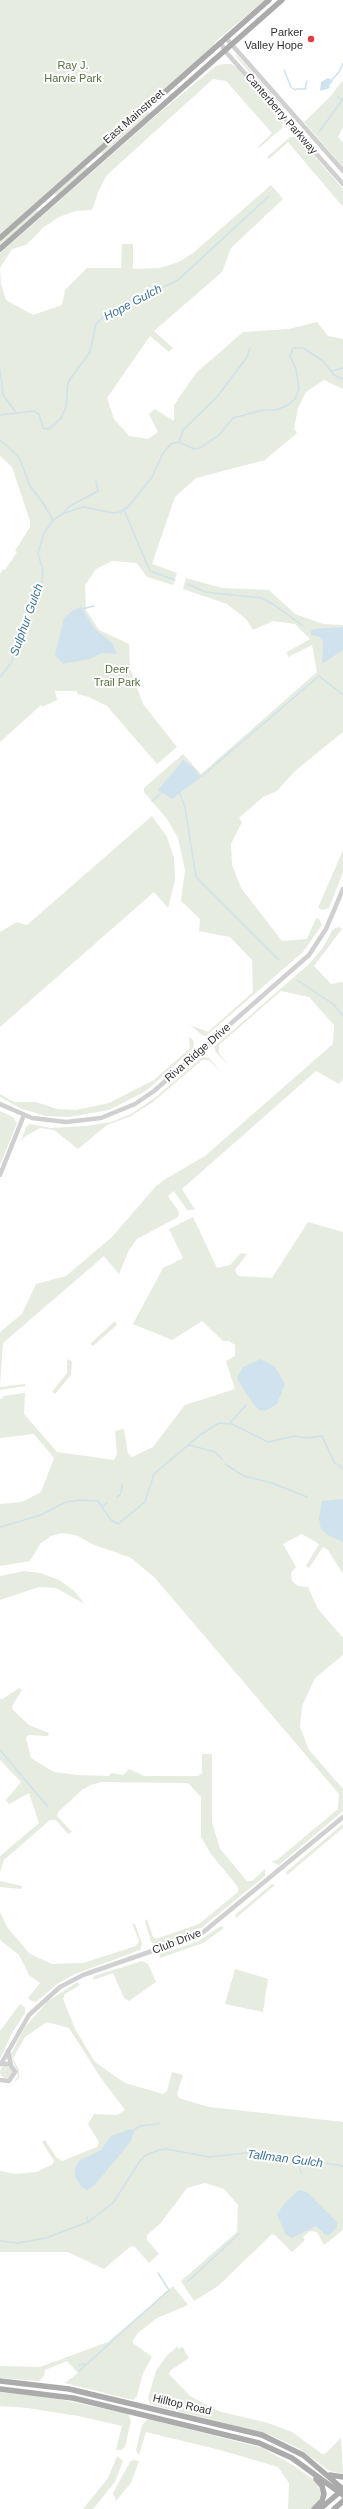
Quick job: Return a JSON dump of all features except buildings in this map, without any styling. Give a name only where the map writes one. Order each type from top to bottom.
[{"type":"main road","name":"East Mainstreet","points":[[0,238],[269,0]]},
{"type":"main road","name":"East Mainstreet","points":[[0,249],[282,0]]},
{"type":"main road","name":"Hilltop Road","points":[[0,2381],[70,2389],[257,2434],[294,2449],[330,2475],[342,2492]]},
{"type":"main road","name":"Hilltop Road","points":[[0,2389],[39,2392],[76,2399],[253,2441],[292,2458],[342,2492]]},
{"type":"main road","points":[[292,2458],[323,2489],[323,2498],[314,2509]]},
{"type":"main road","points":[[330,2475],[343,2477]]},
{"type":"main road","points":[[320,2509],[342,2492]]},
{"type":"main road","points":[[334,2509],[343,2501]]},
{"type":"street","name":"Canterberry Parkway","points":[[226,38],[343,171]]},
{"type":"street","name":"Canterberry Parkway","points":[[221,43],[225,51],[343,184]]},
{"type":"street","name":"Riva Ridge Drive","points":[[0,1104],[24,1115],[56,1122],[87,1121],[119,1112],[146,1097],[309,955],[326,929],[343,889]]},
{"type":"street","points":[[0,1175],[24,1115]]},
{"type":"street","name":"Club Drive","points":[[0,2064],[29,2015],[60,1987],[83,1975],[201,1934],[343,1817]]},
{"type":"street","points":[[0,2080],[8,2082],[13,2078],[15,2072],[11,2065],[8,2051]]},
{"type":"street","points":[[0,2064],[11,2065]]},
{"type":"green space","name":"Ray J. Harvie Park","points":[[0,0],[265,0],[216,41],[213,46],[0,234]]},
{"type":"green space","points":[[235,55],[237,55],[291,116],[262,87]]},
{"type":"green space","points":[[231,64],[239,69],[283,120],[282,128],[259,148],[258,147],[272,133],[226,81],[213,79],[107,175],[99,190],[92,210],[76,211],[59,217],[44,227],[26,245],[12,249],[0,268],[0,253],[159,113],[216,66]]},
{"type":"green space","points":[[343,80],[343,127],[338,137],[343,143],[343,167],[304,122],[330,97]]},
{"type":"green space","points":[[148,111],[150,113],[103,154],[101,152]]},
{"type":"green space","points":[[290,137],[298,137],[343,189],[343,207],[288,142],[269,159],[267,157]]},
{"type":"green space","points":[[86,166],[88,168],[57,195],[55,193]]},
{"type":"green space","name":"Deer Trail Park","points":[[271,185],[283,199],[231,248],[222,272],[154,331],[173,348],[169,352],[150,336],[107,398],[114,419],[129,436],[148,439],[158,432],[149,414],[155,409],[174,421],[174,405],[196,373],[243,332],[289,329],[317,322],[328,336],[343,339],[343,389],[324,380],[306,392],[298,408],[294,429],[297,433],[265,460],[196,478],[175,497],[152,564],[177,573],[173,585],[147,577],[137,563],[112,561],[96,569],[85,585],[86,610],[99,630],[129,644],[130,668],[143,704],[177,747],[157,764],[107,706],[89,697],[77,694],[77,691],[55,691],[57,700],[42,707],[41,705],[0,742],[0,574],[3,569],[5,570],[17,552],[15,551],[30,527],[30,521],[12,467],[0,456],[0,268],[1,284],[6,300],[33,315],[62,305],[65,290],[87,268],[121,268],[122,244],[133,244],[133,269],[160,268],[179,262],[193,253]]},
{"type":"green space","points":[[36,210],[38,212],[0,245],[0,241]]},
{"type":"green space","points":[[186,578],[222,588],[269,590],[295,614],[323,624],[343,625],[343,732],[295,771],[277,791],[263,797],[239,818],[242,822],[231,844],[232,865],[241,888],[282,941],[307,939],[316,918],[319,919],[322,925],[303,952],[206,1036],[202,1035],[190,1025],[208,1032],[253,992],[252,960],[230,937],[199,931],[200,919],[181,901],[185,870],[178,838],[167,819],[144,792],[144,788],[183,754],[201,774],[317,672],[312,645],[288,657],[287,652],[310,639],[295,624],[273,621],[253,630],[246,619],[227,604],[183,589]]},
{"type":"green space","points":[[152,816],[167,837],[174,858],[175,880],[168,908],[154,892],[0,1027],[0,932],[17,922],[27,925]]},
{"type":"green space","points":[[343,850],[343,872],[329,908],[323,910],[318,908]]},
{"type":"green space","points":[[339,927],[342,929],[314,966],[331,984],[343,983],[343,1079],[339,1084],[316,1071],[182,1189],[195,1210],[187,1210],[174,1191],[168,1196],[179,1212],[178,1217],[137,1239],[129,1250],[119,1274],[104,1256],[3,1343],[0,1387],[0,1332],[22,1314],[36,1284],[66,1276],[112,1237],[156,1186],[205,1156],[333,1044],[334,1025],[309,997],[281,991],[219,1045],[219,1053],[229,1066],[215,1051],[215,1046],[310,963],[322,949],[333,929]]},
{"type":"green space","points":[[189,1036],[194,1042],[193,1049],[146,1091],[109,1110],[68,1117],[46,1116],[22,1109],[0,1097],[0,1094],[14,1102],[36,1102],[57,1109],[76,1110],[109,1103],[154,1080],[190,1048]]},
{"type":"green space","points":[[202,1057],[209,1058],[221,1072],[209,1060],[202,1060],[153,1102],[131,1116],[107,1125],[78,1149],[54,1130],[40,1128],[24,1137],[20,1144],[26,1127],[30,1124],[51,1128],[85,1126],[111,1122],[131,1114],[156,1097]]},
{"type":"green space","points":[[0,1111],[13,1117],[17,1123],[0,1165]]},
{"type":"green space","points":[[193,1217],[217,1268],[230,1265],[241,1253],[247,1254],[235,1270],[238,1276],[272,1278],[308,1222],[343,1232],[343,1574],[328,1550],[323,1547],[309,1568],[306,1566],[319,1544],[302,1534],[283,1544],[296,1567],[291,1573],[292,1581],[298,1586],[308,1587],[318,1609],[343,1638],[343,1655],[315,1678],[302,1706],[300,1727],[309,1750],[343,1789],[343,1811],[279,1865],[271,1861],[277,1860],[338,1809],[339,1794],[155,1578],[131,1558],[92,1544],[76,1535],[62,1533],[51,1536],[40,1544],[30,1561],[0,1566],[0,1504],[22,1502],[41,1492],[54,1458],[34,1434],[0,1438],[0,1399],[3,1398],[3,1396],[25,1393],[24,1414],[57,1452],[114,1460],[117,1454],[115,1431],[124,1429],[128,1453],[132,1457],[153,1447],[185,1405],[235,1389],[226,1361],[235,1356],[235,1345],[229,1341],[223,1341],[202,1321],[172,1340],[133,1324],[163,1268],[183,1258],[169,1229]]},
{"type":"green space","points":[[115,1321],[117,1325],[93,1346],[90,1344]]},
{"type":"green space","points":[[69,1359],[72,1362],[71,1375],[55,1394],[52,1392],[67,1373],[67,1361]]},
{"type":"green space","points":[[25,1384],[25,1386],[0,1390],[0,1387]]},
{"type":"green space","points":[[24,1571],[40,1573],[59,1580],[73,1590],[85,1604],[56,1588],[39,1587],[0,1600],[0,1576]]},
{"type":"green space","points":[[19,1688],[22,1690],[12,1706],[13,1710],[29,1725],[49,1733],[48,1736],[28,1735],[26,1738],[31,1758],[54,1772],[78,1775],[109,1776],[111,1773],[123,1775],[129,1769],[144,1776],[198,1776],[202,1773],[202,1754],[212,1754],[212,1822],[220,1849],[247,1881],[252,1881],[265,1869],[265,1876],[201,1928],[157,1945],[151,1942],[145,1921],[147,1919],[153,1937],[156,1939],[199,1924],[238,1892],[238,1887],[211,1854],[201,1837],[201,1797],[188,1783],[101,1782],[91,1785],[82,1790],[58,1812],[57,1816],[72,1832],[68,1834],[56,1820],[50,1820],[4,1860],[0,1872],[0,1856],[39,1823],[29,1793],[9,1804],[6,1800],[21,1782],[0,1760],[0,1698],[1,1700]]},
{"type":"green space","points":[[343,1824],[343,1828],[287,1875],[286,1872]]},
{"type":"green space","points":[[0,1881],[22,1886],[21,1889],[0,1887]]},
{"type":"green space","points":[[272,1884],[275,1885],[236,1918],[235,1915]]},
{"type":"green space","points":[[0,1912],[7,1927],[30,1954],[52,1964],[83,1963],[136,1946],[139,1941],[132,1923],[135,1924],[142,1944],[140,1950],[75,1974],[57,1984],[36,2002],[28,1998],[40,1983],[29,1975],[19,1955],[0,1940]]},
{"type":"green space","points":[[221,1926],[224,1928],[203,1943],[160,1958],[160,1954],[197,1942]]},
{"type":"green space","points":[[142,1961],[148,1964],[156,1982],[129,2001],[124,1998],[113,1973],[93,1980],[94,1976]]},
{"type":"green space","points":[[235,1969],[268,1979],[263,2012],[225,2004]]},
{"type":"green space","points":[[77,1982],[80,1985],[65,1994],[63,1999],[75,2029],[95,2062],[125,2083],[163,2094],[167,2091],[172,2072],[183,2075],[177,2094],[179,2098],[195,2103],[209,2107],[343,2122],[343,2230],[324,2245],[317,2232],[310,2231],[303,2237],[305,2240],[292,2252],[275,2235],[272,2234],[218,2286],[194,2301],[181,2281],[237,2232],[238,2205],[224,2189],[205,2183],[187,2188],[160,2224],[147,2235],[147,2240],[159,2254],[149,2263],[135,2247],[131,2246],[104,2269],[68,2252],[0,2252],[0,2171],[15,2174],[37,2172],[53,2164],[54,2161],[42,2142],[45,2140],[56,2157],[62,2161],[97,2147],[99,2142],[88,2124],[94,2114],[117,2115],[125,2110],[101,2078],[69,2028],[47,2022],[25,2037],[13,2058],[19,2070],[19,2078],[14,2083],[18,2076],[11,2054],[25,2027],[47,2002]]},
{"type":"green space","points":[[20,2004],[25,2008],[25,2013],[12,2033],[0,2059],[0,2031]]},
{"type":"green space","points":[[4,2066],[8,2066],[12,2072],[8,2078],[4,2078],[0,2074],[0,2070]]},
{"type":"green space","points":[[173,2286],[188,2305],[157,2318],[138,2333],[133,2340],[133,2343],[152,2357],[143,2373],[137,2396],[133,2400],[65,2383],[78,2373],[67,2361],[45,2370],[44,2376],[39,2381],[0,2378],[0,2366],[40,2367],[108,2342]]},
{"type":"green space","points":[[178,2346],[178,2349],[182,2347],[189,2358],[170,2371],[169,2374],[190,2396],[218,2411],[268,2423],[292,2432],[322,2454],[325,2454],[341,2438],[343,2474],[330,2471],[298,2448],[270,2435],[150,2404],[148,2398],[156,2371],[167,2355]]},
{"type":"green space","points":[[0,2392],[50,2397],[128,2414],[131,2421],[125,2447],[121,2450],[116,2450],[122,2426],[78,2416],[28,2408],[0,2406]]},
{"type":"green space","points":[[148,2419],[263,2448],[296,2467],[316,2482],[322,2494],[320,2500],[312,2509],[288,2509],[289,2483],[278,2467],[220,2450],[146,2432],[139,2455],[136,2450],[142,2425]]},
{"type":"green space","points":[[117,2456],[123,2461],[115,2482],[93,2509],[83,2509],[108,2478]]},
{"type":"green space","points":[[134,2460],[139,2461],[131,2483],[116,2501],[113,2493],[130,2462]]},
{"type":"water","points":[[328,78],[333,81],[329,86],[330,88],[320,91],[321,82]]},
{"type":"water","points":[[81,607],[94,628],[112,643],[117,654],[102,653],[90,659],[63,664],[55,655],[64,618],[73,610]]},
{"type":"water","points":[[343,627],[343,650],[322,664],[323,642],[320,637],[311,635],[311,631],[314,629]]},
{"type":"water","points":[[183,760],[194,768],[200,778],[172,799],[158,790]]},
{"type":"water","points":[[261,1359],[275,1367],[285,1384],[277,1404],[265,1411],[259,1410],[249,1398],[237,1378],[243,1367]]},
{"type":"water","points":[[343,1499],[343,1542],[328,1535],[321,1529],[319,1519],[322,1501]]},
{"type":"water","points":[[131,2129],[134,2132],[131,2141],[94,2186],[87,2190],[81,2187],[75,2176],[75,2168],[79,2161],[101,2150],[111,2136]]},
{"type":"water","points":[[299,2190],[307,2192],[337,2222],[337,2227],[329,2235],[326,2235],[316,2226],[292,2238],[286,2235],[277,2214],[285,2203]]},
{"type":"waterway","points":[[331,81],[339,72],[343,63]]},
{"type":"waterway","points":[[284,70],[291,87],[295,90]]},
{"type":"waterway","points":[[305,88],[307,81]]},
{"type":"waterway","points":[[296,89],[306,89]]},
{"type":"waterway","name":"Hope Gulch","points":[[338,97],[342,100]]},
{"type":"waterway","name":"Hope Gulch","points":[[319,132],[343,99]]},
{"type":"waterway","name":"Hope Gulch","points":[[0,415],[34,411],[39,414],[43,428],[48,429],[53,426],[61,418],[66,407],[68,382],[90,352],[96,324],[105,315],[178,280],[269,196]]},
{"type":"waterway","points":[[179,442],[183,430],[217,397],[247,357],[250,348]]},
{"type":"waterway","name":"Sulphur Gulch","points":[[0,677],[12,662],[14,649],[23,636],[22,628],[42,582],[43,571],[38,553],[44,533],[53,520],[64,513],[84,507],[113,513],[120,512],[128,507],[152,477],[163,453],[171,444],[179,442],[194,449],[200,448],[219,435],[233,418],[263,410],[276,410],[288,405],[295,399],[299,389],[296,369],[290,356],[293,348],[303,348],[323,361],[334,375],[343,379]]},
{"type":"waterway","points":[[331,371],[343,368]]},
{"type":"waterway","points":[[0,369],[3,395],[15,411]]},
{"type":"waterway","name":"Hope Gulch","points":[[0,440],[19,457],[30,486],[43,503],[53,520]]},
{"type":"waterway","points":[[63,513],[70,506],[98,491],[96,481]]},
{"type":"waterway","points":[[124,510],[150,571],[175,580]]},
{"type":"waterway","points":[[188,584],[205,592],[261,598],[273,604],[303,626]]},
{"type":"waterway","points":[[82,609],[94,606]]},
{"type":"waterway","points":[[198,776],[202,776],[319,676],[343,695]]},
{"type":"waterway","points":[[152,801],[164,791]]},
{"type":"waterway","points":[[179,792],[185,807],[196,877],[279,960]]},
{"type":"waterway","points":[[297,980],[333,1004],[343,1016]]},
{"type":"waterway","points":[[230,1423],[246,1405]]},
{"type":"waterway","points":[[0,1527],[41,1515],[66,1502],[79,1500],[98,1501],[111,1520],[118,1524],[145,1502],[154,1474],[200,1435],[219,1423],[232,1424],[268,1442],[294,1436],[307,1438],[322,1436],[334,1462],[343,1469]]},
{"type":"waterway","points":[[189,1445],[215,1452],[222,1459]]},
{"type":"waterway","points":[[225,1464],[244,1476],[272,1483],[307,1497]]},
{"type":"waterway","points":[[117,1497],[121,1494],[122,1484]]},
{"type":"waterway","points":[[103,1506],[107,1503]]},
{"type":"waterway","points":[[0,1750],[48,1807]]},
{"type":"waterway","points":[[132,2131],[140,2126],[158,2124],[160,2122]]},
{"type":"waterway","name":"Tallman Gulch","points":[[0,2241],[18,2243],[46,2238],[88,2222],[113,2203],[140,2161],[146,2155],[159,2150],[167,2149],[209,2157],[254,2152],[343,2166]]},
{"type":"waterway","points":[[299,2161],[301,2173]]},
{"type":"waterway","name":"Tallman Gulch","points":[[87,2217],[88,2222]]},
{"type":"waterway","points":[[187,2282],[239,2234]]},
{"type":"waterway","points":[[158,2273],[169,2290]]},
{"type":"waterway","points":[[79,2371],[169,2290]]},
{"type":"waterway","points":[[79,2365],[85,2364]]},
{"type":"place","name":"Parker Valley Hope","points":[[311,39]]}]
